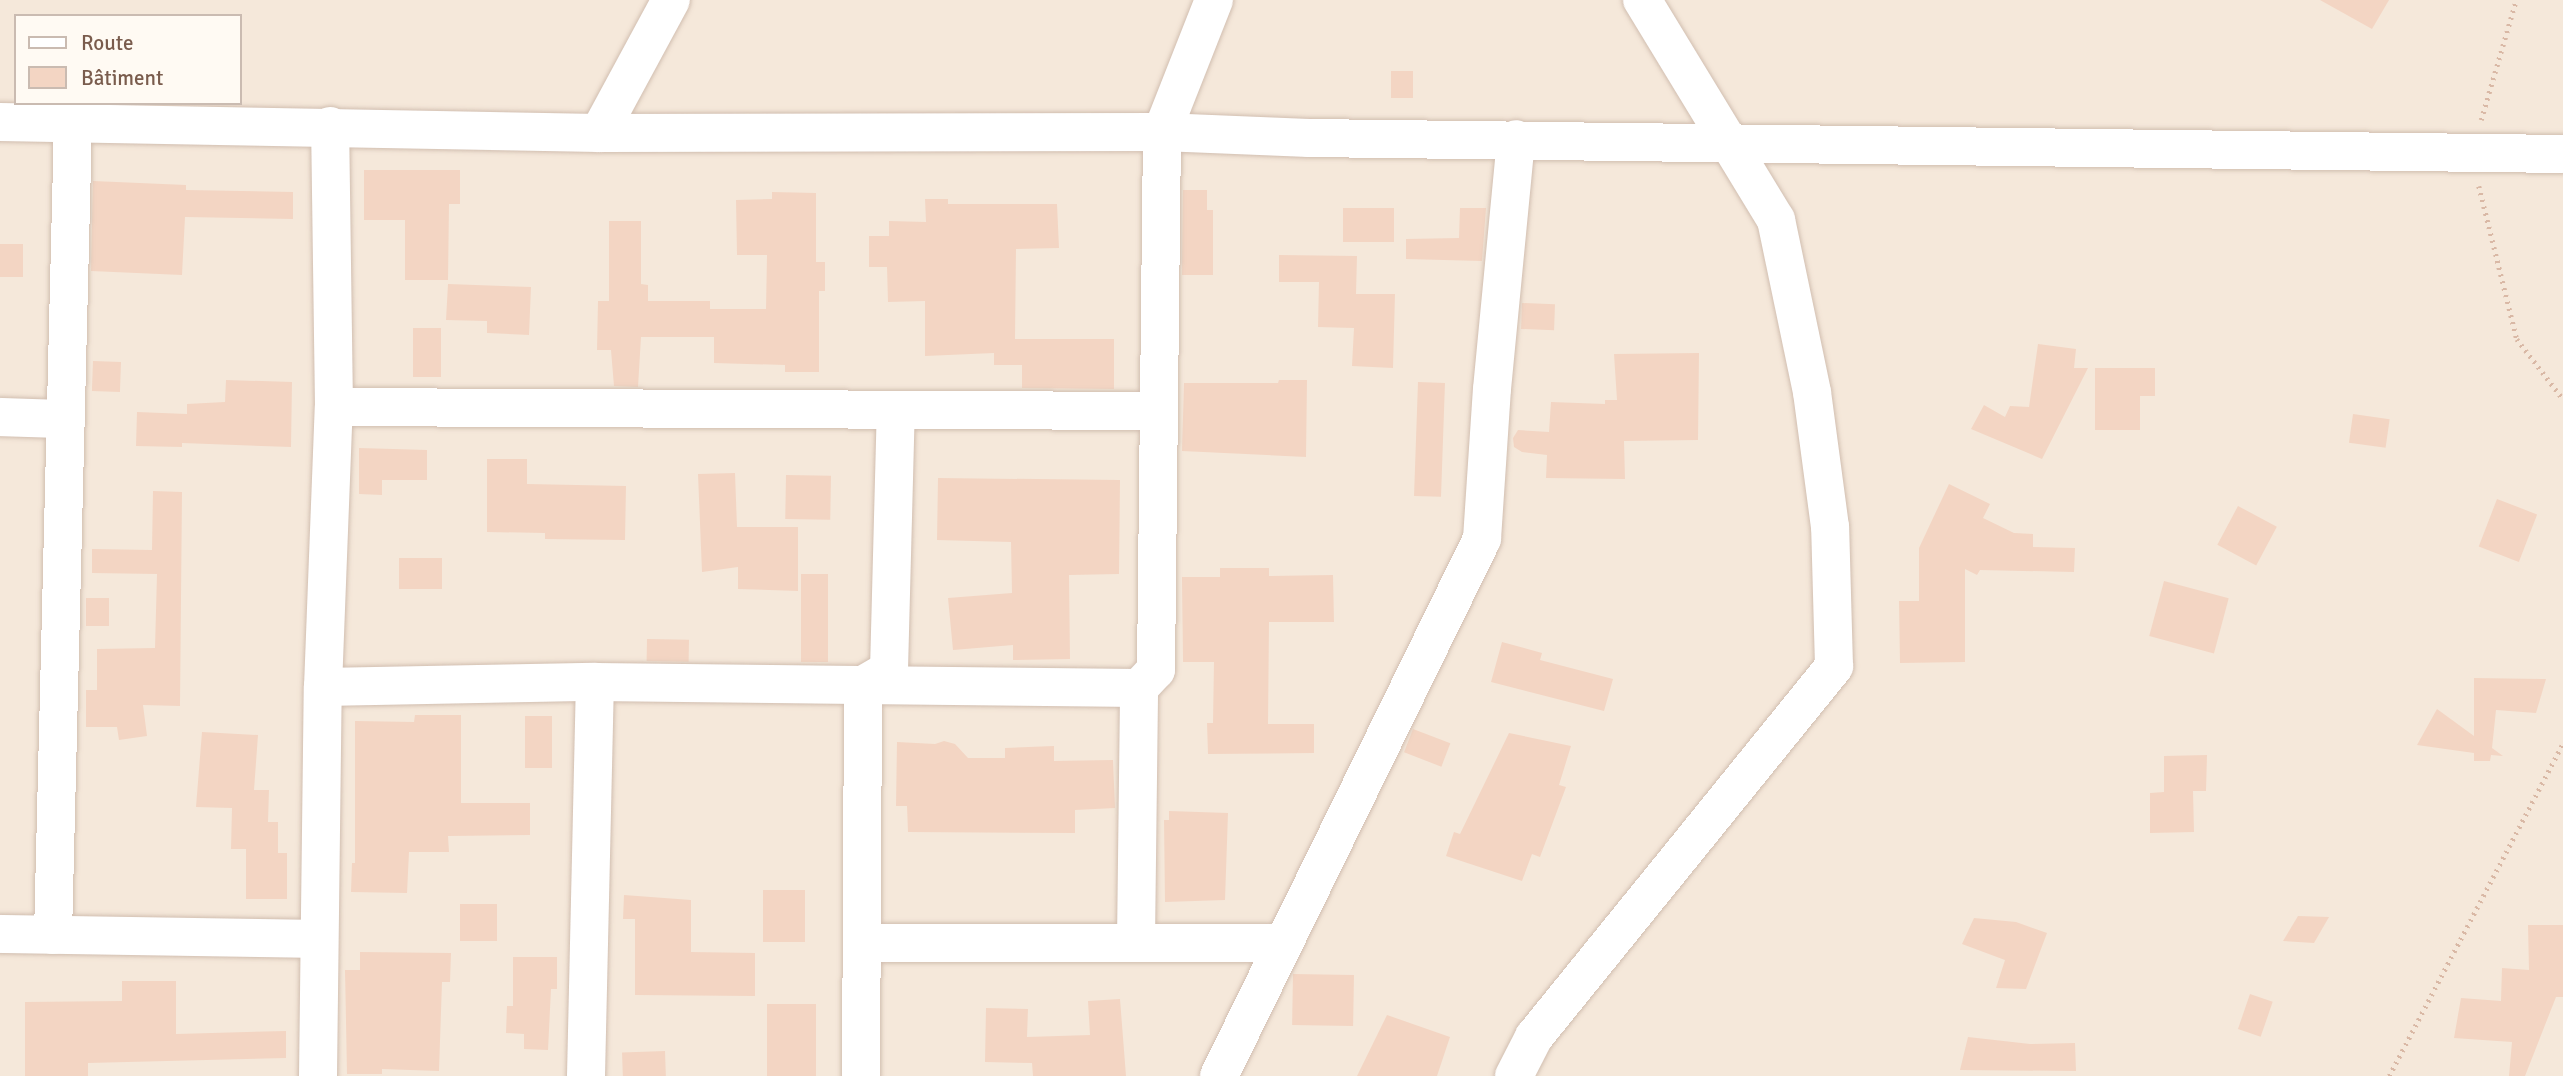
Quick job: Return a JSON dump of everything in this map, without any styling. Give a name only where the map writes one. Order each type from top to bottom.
[{"type":"street","points":[[599,133],[671,0]]},
{"type":"street","points":[[1136,941],[1139,688],[1156,670],[1163,132],[1214,0]]},
{"type":"street","points":[[1514,1076],[1534,1037],[1834,666],[1830,527],[1812,392],[1776,220],[1642,0]]},
{"type":"street","points":[[0,122],[599,133],[1163,132],[1309,138],[2563,154]]},
{"type":"street","points":[[53,935],[72,123]]},
{"type":"street","points":[[318,1076],[323,687],[334,407],[330,126]]},
{"type":"street","points":[[1219,1076],[1482,539],[1492,389],[1516,139]]},
{"type":"street","points":[[334,407],[1158,411]]},
{"type":"street","points":[[863,685],[890,670],[896,411]]},
{"type":"street","points":[[0,417],[65,419]]},
{"type":"street","points":[[323,687],[595,682],[1139,688]]},
{"type":"street","points":[[586,1076],[595,682]]},
{"type":"street","points":[[861,1076],[863,685]]},
{"type":"street","points":[[0,934],[319,939]]},
{"type":"street","points":[[862,943],[1284,943]]},
{"type":"path","points":[[2516,0],[2471,152],[2517,339],[2563,399]]},
{"type":"path","points":[[2389,1076],[2563,743]]},
{"type":"shaded area","points":[[0,0],[2563,0],[2563,1076],[0,1076]]},
{"type":"building","points":[[2320,0],[2389,0],[2372,29]]},
{"type":"building","points":[[1391,71],[1413,71],[1413,98],[1391,98]]},
{"type":"building","points":[[364,170],[460,170],[460,204],[449,204],[448,280],[405,280],[405,220],[364,220]]},
{"type":"building","points":[[93,181],[186,185],[186,190],[293,192],[293,219],[185,217],[182,275],[91,271]]},
{"type":"building","points":[[1183,190],[1207,190],[1207,210],[1213,210],[1213,275],[1182,275]]},
{"type":"building","points":[[772,192],[816,193],[816,262],[825,262],[825,291],[819,291],[819,372],[785,372],[785,365],[714,363],[714,337],[641,337],[638,387],[614,386],[611,350],[597,350],[598,301],[609,301],[609,221],[641,221],[641,284],[648,285],[648,301],[710,301],[710,309],[766,309],[767,255],[737,255],[736,200],[772,199]]},
{"type":"building","points":[[925,199],[948,199],[948,204],[1057,204],[1059,248],[1016,249],[1015,339],[1114,339],[1114,389],[1022,388],[1022,365],[994,365],[994,353],[925,356],[925,301],[888,302],[887,267],[869,267],[869,236],[889,236],[889,221],[926,222]]},
{"type":"building","points":[[1343,208],[1394,208],[1394,242],[1343,242]]},
{"type":"building","points":[[1460,208],[1486,208],[1482,261],[1406,259],[1406,239],[1459,238]]},
{"type":"building","points":[[0,244],[23,244],[23,277],[0,277]]},
{"type":"building","points":[[1279,255],[1357,256],[1356,294],[1395,294],[1393,368],[1352,366],[1354,328],[1318,327],[1319,282],[1279,282]]},
{"type":"building","points":[[448,284],[531,287],[529,335],[487,333],[487,321],[446,320]]},
{"type":"building","points":[[1522,303],[1555,304],[1554,330],[1521,329]]},
{"type":"building","points":[[413,328],[441,328],[441,377],[413,377]]},
{"type":"building","points":[[2038,344],[2076,349],[2074,368],[2088,368],[2042,459],[1971,429],[1984,405],[2005,417],[2010,406],[2029,407]]},
{"type":"building","points":[[1699,353],[1698,440],[1624,441],[1625,479],[1546,478],[1547,455],[1522,452],[1514,447],[1513,438],[1518,430],[1549,432],[1551,402],[1605,404],[1605,400],[1617,400],[1614,354]]},
{"type":"building","points":[[93,361],[121,362],[120,392],[92,391]]},
{"type":"building","points":[[2095,368],[2155,368],[2155,396],[2140,396],[2140,430],[2095,430]]},
{"type":"building","points":[[226,380],[292,382],[291,447],[182,443],[182,447],[136,446],[137,412],[187,414],[187,404],[225,402]]},
{"type":"building","points":[[1279,380],[1307,380],[1306,457],[1182,451],[1184,383],[1278,383]]},
{"type":"building","points":[[1418,382],[1445,383],[1441,497],[1414,496]]},
{"type":"building","points":[[2353,414],[2390,419],[2386,448],[2349,443]]},
{"type":"building","points":[[359,448],[427,450],[427,480],[382,480],[382,495],[359,494]]},
{"type":"building","points":[[487,459],[527,459],[527,484],[626,486],[625,540],[545,539],[545,533],[487,532]]},
{"type":"building","points":[[735,473],[737,527],[798,527],[798,591],[738,589],[738,567],[702,572],[698,474]]},
{"type":"building","points":[[786,475],[831,476],[830,520],[785,519]]},
{"type":"building","points":[[938,478],[1120,480],[1119,574],[1069,575],[1070,659],[1013,660],[1013,645],[953,650],[948,598],[1012,593],[1011,542],[937,540]]},
{"type":"building","points":[[1949,484],[1990,504],[1983,518],[2014,533],[2033,534],[2033,547],[2075,548],[2074,572],[1980,570],[1977,575],[1965,569],[1965,662],[1900,663],[1899,601],[1919,601],[1919,548]]},
{"type":"building","points":[[153,491],[182,492],[180,706],[143,705],[147,736],[119,740],[117,727],[86,727],[86,690],[97,690],[97,649],[155,648],[157,574],[92,573],[92,549],[152,550]]},
{"type":"building","points":[[2497,499],[2537,514],[2519,562],[2479,547]]},
{"type":"building","points":[[2238,506],[2277,527],[2256,566],[2217,545]]},
{"type":"building","points":[[399,558],[442,558],[442,589],[399,589]]},
{"type":"building","points":[[1220,568],[1269,568],[1269,576],[1333,575],[1334,622],[1269,622],[1268,724],[1314,724],[1314,753],[1208,754],[1207,723],[1213,723],[1214,662],[1183,662],[1182,577],[1220,577]]},
{"type":"building","points":[[801,574],[828,574],[828,662],[801,662]]},
{"type":"building","points":[[2164,581],[2229,598],[2214,653],[2149,636]]},
{"type":"building","points":[[86,598],[109,598],[109,626],[86,626]]},
{"type":"building","points":[[647,639],[689,640],[689,662],[647,661]]},
{"type":"building","points":[[1502,642],[1542,653],[1540,660],[1613,679],[1604,711],[1491,682]]},
{"type":"building","points":[[2474,678],[2546,679],[2536,713],[2496,710],[2492,748],[2503,756],[2491,755],[2490,761],[2474,761],[2474,753],[2417,745],[2437,709],[2474,736]]},
{"type":"building","points":[[415,715],[461,715],[461,803],[530,803],[530,835],[448,836],[449,852],[409,852],[407,893],[351,892],[352,863],[355,863],[355,721],[414,722]]},
{"type":"building","points":[[525,716],[552,716],[552,768],[525,768]]},
{"type":"building","points":[[1413,729],[1450,743],[1441,767],[1404,752]]},
{"type":"building","points":[[202,732],[258,735],[254,790],[269,790],[268,822],[278,822],[278,853],[287,853],[287,899],[246,899],[246,849],[231,849],[232,808],[196,807]]},
{"type":"building","points":[[1509,733],[1571,746],[1559,785],[1566,787],[1540,857],[1532,854],[1522,881],[1446,856],[1454,832],[1460,834]]},
{"type":"building","points":[[944,741],[955,744],[968,758],[1005,758],[1005,748],[1054,746],[1054,761],[1113,760],[1115,808],[1075,810],[1075,833],[908,832],[907,806],[896,806],[897,742],[935,744]]},
{"type":"building","points":[[2207,755],[2206,791],[2193,791],[2194,832],[2150,833],[2150,793],[2164,792],[2164,756]]},
{"type":"building","points":[[1169,811],[1228,813],[1225,900],[1165,902],[1164,820],[1169,820]]},
{"type":"building","points":[[763,890],[805,890],[805,942],[763,942]]},
{"type":"building","points":[[624,895],[691,900],[691,952],[755,953],[755,996],[635,995],[635,919],[623,919]]},
{"type":"building","points":[[460,904],[497,904],[497,941],[460,941]]},
{"type":"building","points":[[2298,916],[2329,917],[2314,943],[2283,941]]},
{"type":"building","points":[[1974,918],[2016,922],[2047,933],[2026,989],[1996,988],[2005,960],[1962,944]]},
{"type":"building","points":[[2528,925],[2563,925],[2563,997],[2556,997],[2525,1076],[2509,1076],[2512,1042],[2454,1038],[2461,998],[2501,1001],[2502,968],[2529,970]]},
{"type":"building","points":[[360,952],[451,953],[450,982],[442,982],[439,1071],[382,1069],[382,1074],[347,1074],[345,970],[360,970]]},
{"type":"building","points":[[513,957],[557,957],[557,989],[551,989],[548,1050],[524,1049],[524,1034],[506,1033],[507,1006],[513,1006]]},
{"type":"building","points":[[1293,974],[1354,975],[1353,1026],[1292,1025]]},
{"type":"building","points":[[122,981],[176,981],[176,1034],[286,1031],[286,1058],[88,1063],[88,1076],[25,1076],[25,1002],[122,1001]]},
{"type":"building","points":[[2250,994],[2273,1002],[2261,1037],[2238,1029]]},
{"type":"building","points":[[1120,999],[1126,1076],[1033,1076],[1032,1063],[985,1062],[986,1008],[1028,1009],[1027,1037],[1090,1035],[1088,1001]]},
{"type":"building","points":[[767,1004],[816,1004],[816,1076],[767,1076]]},
{"type":"building","points":[[1387,1015],[1450,1037],[1437,1076],[1357,1076]]},
{"type":"building","points":[[1968,1037],[2030,1044],[2075,1043],[2076,1071],[1960,1070]]},
{"type":"building","points":[[665,1051],[666,1076],[623,1076],[622,1053]]}]
